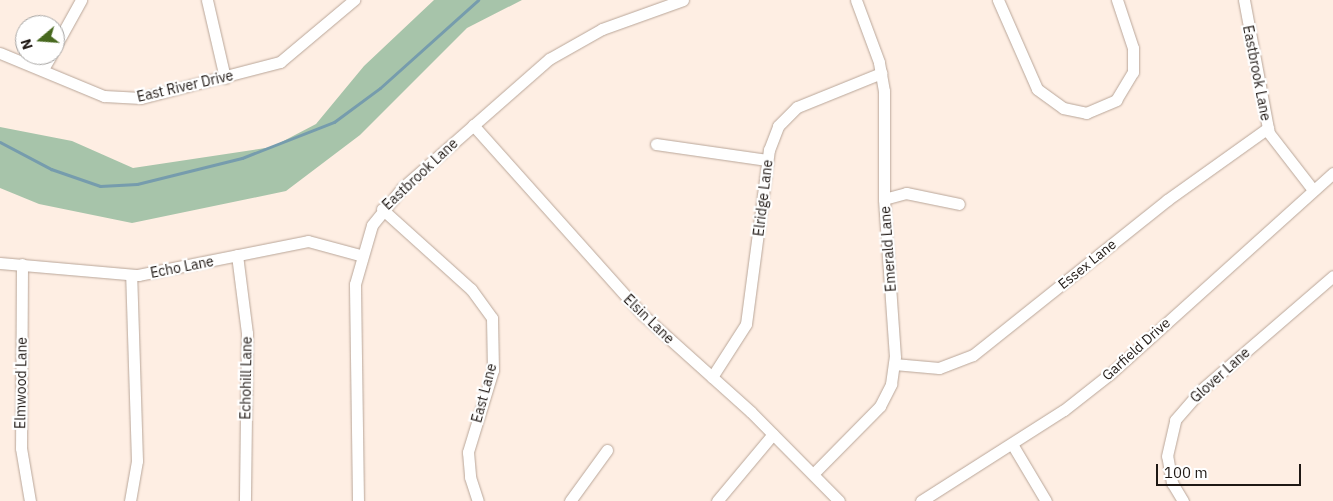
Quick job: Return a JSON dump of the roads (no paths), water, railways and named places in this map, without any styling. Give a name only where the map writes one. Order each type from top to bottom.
[{"type":"street","points":[[65,29],[81,0]]},
{"type":"street","points":[[206,0],[225,78]]},
{"type":"street","name":"East River Drive","points":[[0,53],[43,69],[94,93],[128,99],[225,78],[293,54],[354,0]]},
{"type":"street","name":"Eastbrook Lane","points":[[358,501],[354,324],[360,255],[382,209],[473,125],[562,50],[602,29],[683,0]]},
{"type":"street","name":"Emerald Lane","points":[[814,473],[880,406],[894,364],[884,198],[881,73],[856,0]]},
{"type":"street","points":[[998,0],[1037,89],[1053,104],[1086,113],[1116,100],[1133,72],[1133,48],[1117,0]]},
{"type":"street","name":"Eastbrook Lane","points":[[1244,0],[1268,128],[1313,190]]},
{"type":"street","points":[[43,69],[45,65]]},
{"type":"street","name":"Elridge Lane","points":[[712,377],[746,324],[767,160],[778,126],[797,107],[881,73]]},
{"type":"street","name":"Elsin Lane","points":[[473,125],[598,269],[814,473],[839,501]]},
{"type":"street","name":"Essex Lane","points":[[894,364],[939,368],[973,356],[1167,200],[1268,128]]},
{"type":"street","points":[[656,144],[767,160]]},
{"type":"street","name":"Garfield Drive","points":[[921,501],[1012,444],[1111,373],[1333,173]]},
{"type":"street","points":[[884,198],[906,193],[959,204]]},
{"type":"street","name":"East Lane","points":[[382,209],[471,289],[492,318],[493,370],[468,452],[470,477],[478,501]]},
{"type":"street","name":"Echo Lane","points":[[0,263],[131,275],[308,240],[360,255]]},
{"type":"street","name":"Echohill Lane","points":[[237,255],[247,333],[245,501]]},
{"type":"street","name":"Elmwood Lane","points":[[22,264],[21,448],[30,501]]},
{"type":"street","points":[[130,501],[136,468],[131,275]]},
{"type":"street","name":"Glover Lane","points":[[1183,501],[1172,483],[1167,456],[1175,420],[1201,390],[1333,276]]},
{"type":"street","points":[[717,501],[773,434]]},
{"type":"street","points":[[1012,444],[1046,501]]},
{"type":"street","points":[[570,501],[607,450]]},
{"type":"waterway","points":[[0,142],[51,169],[100,186],[137,184],[242,158],[334,122],[380,88],[478,0]]}]
